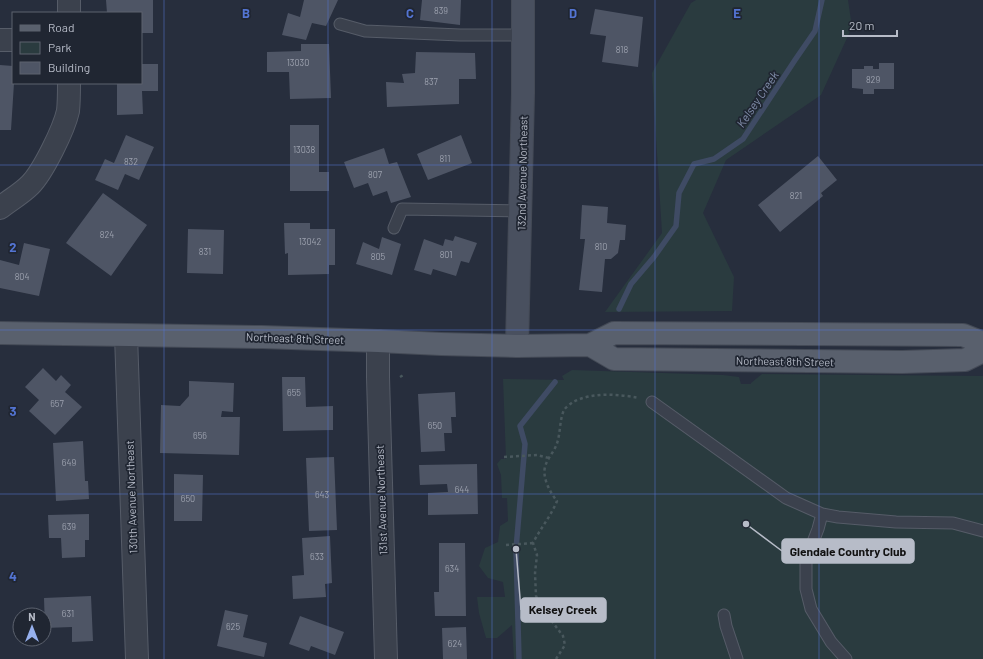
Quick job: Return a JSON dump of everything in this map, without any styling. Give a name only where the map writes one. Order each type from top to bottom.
[{"type":"main road","name":"Northeast 8th Street","points":[[0,333],[254,337],[517,346],[590,345],[614,334],[963,335],[983,343]]},
{"type":"main road","name":"Northeast 8th Street","points":[[590,345],[614,359],[902,362],[965,360],[983,351]]},
{"type":"street","points":[[69,0],[69,12]]},
{"type":"street","name":"132nd Avenue Northeast","points":[[517,346],[524,93],[523,0]]},
{"type":"street","points":[[0,40],[12,40]]},
{"type":"street","points":[[0,208],[30,185],[42,168],[61,132],[67,112],[69,84]]},
{"type":"street","name":"130th Avenue Northeast","points":[[126,335],[137,659]]},
{"type":"street","name":"131st Avenue Northeast","points":[[378,341],[386,659]]},
{"type":"lane","points":[[340,24],[365,31],[460,35],[523,35]]},
{"type":"lane","points":[[394,228],[402,210],[521,211]]},
{"type":"lane","points":[[652,402],[786,498],[822,514],[838,517],[896,522],[953,523],[983,531]]},
{"type":"lane","points":[[822,514],[806,560],[806,589],[811,609],[831,642],[846,659]]},
{"type":"lane","points":[[724,615],[737,659]]},
{"type":"path","points":[[400,377],[405,374]]},
{"type":"path","points":[[531,544],[554,510],[557,501],[548,487],[544,469],[559,440],[565,408],[583,398],[599,395],[632,397],[652,402]]},
{"type":"path","points":[[504,457],[537,455],[549,458]]},
{"type":"path","points":[[506,545],[531,544]]},
{"type":"path","points":[[531,544],[537,555],[535,573],[536,596],[542,608],[563,636],[565,645],[556,659]]},
{"type":"green space","points":[[696,0],[848,0],[852,27],[821,95],[726,160],[703,213],[734,277],[732,311],[605,312],[662,233],[652,73],[691,3]]},
{"type":"green space","points":[[572,370],[723,375],[739,377],[741,384],[751,384],[762,374],[983,376],[983,659],[514,659],[512,625],[497,638],[486,638],[479,613],[477,597],[505,597],[503,582],[488,578],[479,566],[485,548],[498,542],[500,526],[508,521],[507,498],[502,498],[501,475],[497,464],[501,459],[506,459],[503,379],[564,380],[562,376]]},
{"type":"building","points":[[106,0],[153,0],[153,33],[142,33],[142,12],[107,12]]},
{"type":"building","points":[[304,0],[338,0],[326,26],[312,23],[306,40],[282,35],[288,13],[300,17]]},
{"type":"building","points":[[422,0],[461,0],[460,25],[420,20]]},
{"type":"building","points":[[595,9],[643,17],[638,67],[602,62],[606,36],[590,34]]},
{"type":"building","points":[[301,44],[329,44],[331,98],[290,99],[289,72],[267,72],[267,52],[301,51]]},
{"type":"building","points":[[416,52],[475,53],[476,79],[459,79],[459,104],[387,107],[386,82],[404,83],[402,74],[415,73]]},
{"type":"building","points":[[879,63],[894,63],[894,89],[874,89],[874,94],[863,94],[863,89],[852,88],[852,69],[864,69],[864,66],[873,66],[873,69],[879,69]]},
{"type":"building","points":[[142,64],[158,64],[158,91],[142,91],[143,114],[117,115],[117,84],[142,84]]},
{"type":"building","points":[[0,65],[12,66],[12,84],[14,84],[11,130],[0,130]]},
{"type":"building","points":[[290,125],[319,125],[319,172],[329,172],[329,191],[290,191]]},
{"type":"building","points":[[126,135],[154,147],[139,180],[125,174],[118,190],[95,180],[105,159],[114,163]]},
{"type":"building","points":[[461,135],[472,163],[428,180],[417,154]]},
{"type":"building","points":[[384,148],[389,164],[397,162],[411,197],[391,203],[387,191],[373,196],[368,183],[354,188],[344,162]]},
{"type":"building","points":[[818,156],[837,180],[821,193],[823,196],[780,232],[758,205]]},
{"type":"building","points":[[103,193],[147,225],[111,276],[66,243]]},
{"type":"building","points":[[582,205],[608,207],[607,223],[626,225],[625,240],[620,240],[618,253],[611,259],[605,259],[602,292],[579,290],[585,239],[580,239]]},
{"type":"building","points":[[284,223],[310,223],[310,229],[335,229],[335,265],[329,265],[329,274],[288,275],[288,253],[285,254]]},
{"type":"building","points":[[188,229],[224,230],[223,274],[187,273]]},
{"type":"building","points":[[455,236],[477,243],[469,263],[461,261],[456,276],[433,269],[431,275],[414,270],[424,239],[443,246],[445,239],[453,241]]},
{"type":"building","points":[[382,237],[401,244],[392,275],[356,264],[363,242],[379,249]]},
{"type":"building","points":[[24,243],[50,249],[39,296],[0,288],[0,260],[19,265]]},
{"type":"building","points":[[43,368],[56,381],[61,375],[71,385],[65,392],[82,407],[55,435],[29,411],[39,400],[25,387]]},
{"type":"building","points":[[282,377],[305,377],[306,407],[333,406],[333,430],[283,431]]},
{"type":"building","points":[[189,381],[234,383],[233,412],[222,411],[221,417],[240,417],[239,455],[160,453],[161,405],[180,406],[189,396]]},
{"type":"building","points":[[455,392],[456,417],[451,417],[452,433],[444,433],[445,451],[421,452],[418,394]]},
{"type":"building","points":[[83,441],[85,481],[88,481],[89,499],[56,501],[53,443]]},
{"type":"building","points":[[334,457],[337,530],[309,531],[306,458]]},
{"type":"building","points":[[477,464],[478,514],[428,515],[428,493],[448,492],[447,484],[420,485],[419,465]]},
{"type":"building","points":[[174,474],[203,475],[202,521],[174,521]]},
{"type":"building","points":[[89,514],[89,540],[85,540],[85,557],[62,558],[61,538],[49,538],[48,515]]},
{"type":"building","points":[[330,536],[332,583],[325,584],[326,597],[293,599],[292,576],[304,575],[302,538]]},
{"type":"building","points":[[439,543],[465,543],[466,616],[435,616],[434,592],[439,592]]},
{"type":"building","points":[[91,596],[93,641],[72,642],[72,627],[52,628],[52,607],[44,607],[44,598]]},
{"type":"building","points":[[225,610],[248,615],[243,637],[267,643],[264,657],[217,646]]},
{"type":"building","points":[[300,616],[344,632],[335,655],[311,646],[309,651],[289,644]]},
{"type":"building","points":[[466,627],[467,659],[443,659],[442,628]]},
{"type":"waterway","name":"Kelsey Creek","points":[[619,309],[631,284],[654,257],[676,226],[679,193],[694,164],[714,159],[743,139],[815,31],[822,0]]},
{"type":"waterway","name":"Kelsey Creek","points":[[519,659],[516,549],[525,444],[520,426],[555,382]]},
{"type":"place","name":"Glendale Country Club","points":[[746,524]]},
{"type":"place","name":"Kelsey Creek","points":[[516,549]]}]
